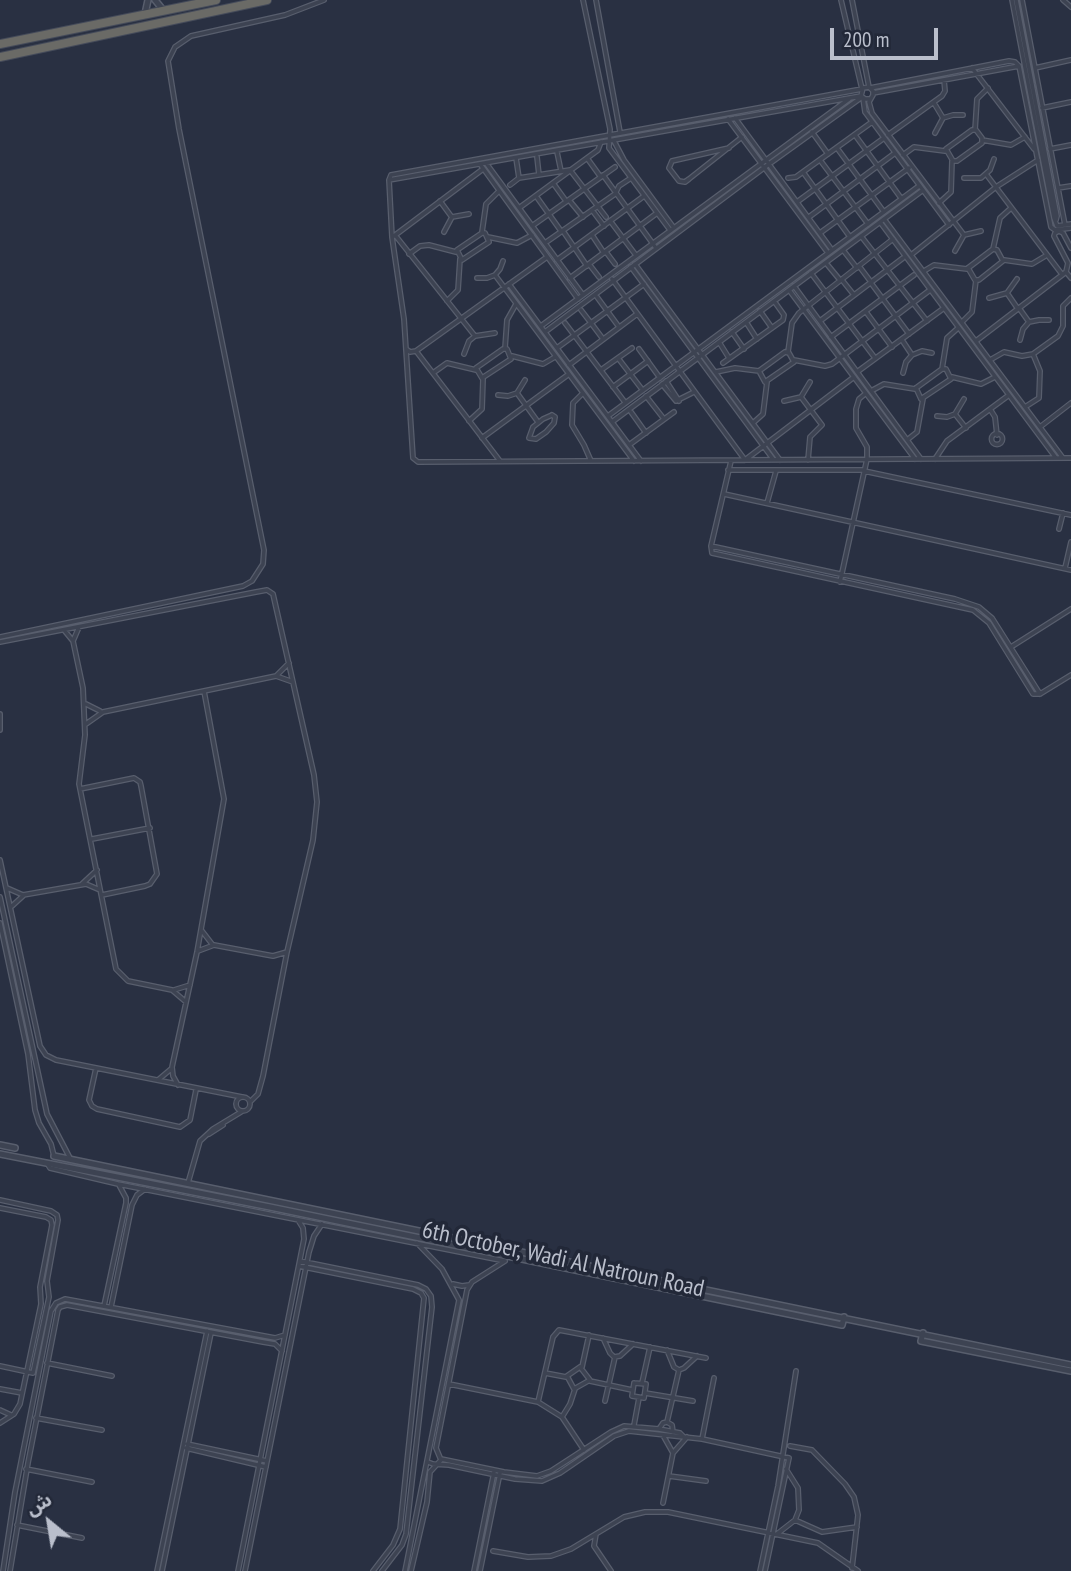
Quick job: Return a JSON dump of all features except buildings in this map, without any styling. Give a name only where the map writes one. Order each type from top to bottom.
[{"type":"highway","points":[[0,44],[216,0]]},
{"type":"highway","points":[[0,57],[267,0]]},
{"type":"street","points":[[145,15],[148,0]]},
{"type":"street","points":[[155,0],[164,11]]},
{"type":"street","points":[[0,637],[243,586],[252,581],[264,561],[262,538],[167,69],[171,53],[183,40],[191,36],[285,15],[324,0]]},
{"type":"street","points":[[583,0],[609,123],[609,147],[617,165],[631,178],[657,214],[672,229]]},
{"type":"street","points":[[596,0],[620,132],[615,146],[672,229]]},
{"type":"street","points":[[841,0],[866,109],[873,122],[903,155],[921,188],[951,224],[964,235]]},
{"type":"street","points":[[852,0],[869,87],[873,93]]},
{"type":"street","points":[[1014,0],[1034,68],[1050,149],[1058,217],[1056,220]]},
{"type":"street","points":[[1014,0],[1057,226],[1069,225]]},
{"type":"street","points":[[1022,0],[1035,113],[1069,225]]},
{"type":"street","points":[[1063,0],[1071,6]]},
{"type":"street","points":[[1069,225],[1052,228],[1018,66],[1009,61],[394,173],[389,180],[406,349],[412,456],[418,462],[1071,458]]},
{"type":"street","points":[[1034,68],[1071,61]]},
{"type":"street","points":[[873,93],[1018,66]]},
{"type":"street","points":[[972,68],[1036,150]]},
{"type":"street","points":[[797,205],[944,94],[944,80]]},
{"type":"street","points":[[988,88],[977,99],[975,130],[982,140],[1013,145],[1025,137]]},
{"type":"street","points":[[851,90],[852,97]]},
{"type":"street","points":[[866,109],[873,93]]},
{"type":"street","points":[[389,180],[852,97],[870,99]]},
{"type":"street","points":[[541,327],[715,201],[852,97]]},
{"type":"street","points":[[799,138],[813,132],[862,97]]},
{"type":"street","points":[[824,102],[829,106],[830,112]]},
{"type":"street","points":[[1042,108],[1071,102]]},
{"type":"street","points":[[783,103],[784,109]]},
{"type":"street","points":[[933,103],[943,118]]},
{"type":"street","points":[[853,104],[860,104],[866,109],[895,153],[939,203],[951,224]]},
{"type":"street","points":[[935,133],[943,118],[963,114]]},
{"type":"street","points":[[735,118],[830,252]]},
{"type":"street","points":[[728,119],[820,233],[830,252]]},
{"type":"street","points":[[684,121],[685,127]]},
{"type":"street","points":[[609,123],[618,122]]},
{"type":"street","points":[[788,178],[796,177],[873,122]]},
{"type":"street","points":[[945,151],[971,130],[975,130]]},
{"type":"street","points":[[813,132],[828,154]]},
{"type":"street","points":[[855,135],[901,199]]},
{"type":"street","points":[[729,148],[672,161],[669,168],[679,181],[683,182],[706,166],[729,148],[742,137]]},
{"type":"street","points":[[903,155],[914,147],[945,151],[957,162],[982,143],[982,140]]},
{"type":"street","points":[[519,208],[598,150],[601,142]]},
{"type":"street","points":[[548,145],[549,152]]},
{"type":"street","points":[[1050,149],[1071,145]]},
{"type":"street","points":[[837,148],[884,212]]},
{"type":"street","points":[[557,152],[561,172]]},
{"type":"street","points":[[808,218],[895,153]]},
{"type":"street","points":[[701,154],[706,166]]},
{"type":"street","points":[[537,157],[540,175]]},
{"type":"street","points":[[516,158],[519,178]]},
{"type":"street","points":[[587,158],[654,246]]},
{"type":"street","points":[[964,178],[975,179],[986,174],[994,159]]},
{"type":"street","points":[[911,255],[996,187],[1038,159]]},
{"type":"street","points":[[533,226],[624,160]]},
{"type":"street","points":[[820,160],[868,223]]},
{"type":"street","points":[[939,203],[951,192],[952,160]]},
{"type":"street","points":[[480,164],[578,299]]},
{"type":"street","points":[[393,236],[487,164]]},
{"type":"street","points":[[487,164],[583,296]]},
{"type":"street","points":[[820,233],[909,167]]},
{"type":"street","points":[[510,185],[519,178],[570,170]]},
{"type":"street","points":[[570,170],[606,217]]},
{"type":"street","points":[[803,172],[850,237]]},
{"type":"street","points":[[986,174],[1047,255],[1071,278]]},
{"type":"street","points":[[545,243],[598,206],[631,178]]},
{"type":"street","points":[[553,183],[583,217]]},
{"type":"street","points":[[1058,188],[1071,186]]},
{"type":"street","points":[[608,416],[868,223],[921,188]]},
{"type":"street","points":[[612,422],[921,188]]},
{"type":"street","points":[[456,252],[482,232],[486,204],[499,191]]},
{"type":"street","points":[[536,196],[599,277]]},
{"type":"street","points":[[557,260],[644,196]]},
{"type":"street","points":[[509,204],[514,200]]},
{"type":"street","points":[[440,201],[452,217]]},
{"type":"street","points":[[545,332],[633,265],[672,229],[715,201]]},
{"type":"street","points":[[967,269],[993,249],[1000,218],[1012,207]]},
{"type":"street","points":[[592,210],[604,226]]},
{"type":"street","points":[[452,217],[469,214]]},
{"type":"street","points":[[570,278],[657,214]]},
{"type":"street","points":[[444,232],[452,217]]},
{"type":"street","points":[[882,220],[892,239],[1056,458]]},
{"type":"street","points":[[882,220],[924,271],[1063,458]]},
{"type":"street","points":[[611,222],[635,254]]},
{"type":"street","points":[[955,251],[964,235],[981,231]]},
{"type":"street","points":[[482,232],[488,237],[517,243],[531,236]]},
{"type":"street","points":[[976,341],[1064,272],[1068,263],[1054,236],[1055,233],[1063,233],[1071,248]]},
{"type":"street","points":[[592,235],[615,264]]},
{"type":"street","points":[[393,236],[475,336]]},
{"type":"street","points":[[861,236],[927,321]]},
{"type":"street","points":[[409,254],[420,246],[429,245],[456,252],[464,260],[489,243],[488,237]]},
{"type":"street","points":[[892,239],[804,309],[792,323],[788,352],[794,360],[825,366],[930,290]]},
{"type":"street","points":[[843,249],[909,334]]},
{"type":"street","points":[[993,249],[998,250],[1004,260]]},
{"type":"street","points":[[976,280],[1004,260],[1032,264],[1047,255]]},
{"type":"street","points":[[447,301],[458,290],[460,257]]},
{"type":"street","points":[[406,349],[410,352],[416,351],[547,257]]},
{"type":"street","points":[[820,321],[903,258]]},
{"type":"street","points":[[477,278],[495,275],[503,261]]},
{"type":"street","points":[[826,262],[854,295]]},
{"type":"street","points":[[633,265],[644,284],[780,460]]},
{"type":"street","points":[[633,265],[696,351]]},
{"type":"street","points":[[924,271],[934,265],[967,269],[976,280],[972,312],[961,322]]},
{"type":"street","points":[[803,272],[807,276]]},
{"type":"street","points":[[811,273],[875,359]]},
{"type":"street","points":[[495,275],[583,393],[608,416],[641,461]]},
{"type":"street","points":[[831,337],[914,275]]},
{"type":"street","points":[[609,276],[745,460]]},
{"type":"street","points":[[924,281],[928,278]]},
{"type":"street","points":[[989,298],[1007,293],[1017,279]]},
{"type":"street","points":[[509,284],[561,353],[634,461]]},
{"type":"street","points":[[557,348],[644,284]]},
{"type":"street","points":[[794,286],[836,343],[854,377],[869,392]]},
{"type":"street","points":[[789,290],[831,346],[857,372],[915,459]]},
{"type":"street","points":[[1007,293],[1029,322]]},
{"type":"street","points":[[597,297],[619,327]]},
{"type":"street","points":[[990,360],[1004,352],[1022,356],[1033,354],[1058,336],[1063,326],[1063,306],[1071,298]]},
{"type":"street","points":[[723,363],[782,322],[784,317],[774,301]]},
{"type":"street","points":[[516,304],[508,317],[505,348],[512,356],[543,364],[561,353]]},
{"type":"street","points":[[857,372],[944,308]]},
{"type":"street","points":[[581,310],[603,339]]},
{"type":"street","points":[[760,311],[772,328]]},
{"type":"street","points":[[749,312],[753,316]]},
{"type":"street","points":[[865,312],[892,347]]},
{"type":"street","points":[[569,365],[637,314]]},
{"type":"street","points":[[556,315],[624,401]]},
{"type":"street","points":[[1020,340],[1023,329],[1029,322],[1049,320]]},
{"type":"street","points":[[746,322],[757,339]]},
{"type":"street","points":[[915,389],[943,369],[947,338],[958,328]]},
{"type":"street","points":[[732,332],[744,349]]},
{"type":"street","points":[[464,354],[475,336],[495,333]]},
{"type":"street","points":[[902,340],[912,355]]},
{"type":"street","points":[[719,342],[730,358]]},
{"type":"street","points":[[831,346],[836,343]]},
{"type":"street","points":[[476,370],[505,348]]},
{"type":"street","points":[[601,370],[632,348]]},
{"type":"street","points":[[639,349],[660,378]]},
{"type":"street","points":[[416,351],[500,461]]},
{"type":"street","points":[[903,373],[906,362],[912,355],[922,351],[932,353]]},
{"type":"street","points":[[716,373],[735,368],[759,372],[788,352]]},
{"type":"street","points":[[1025,407],[1039,398],[1040,371],[1033,354]]},
{"type":"street","points":[[483,379],[511,360],[512,356]]},
{"type":"street","points":[[700,356],[753,423],[774,460]]},
{"type":"street","points":[[618,358],[641,388]]},
{"type":"street","points":[[753,423],[763,414],[767,382],[794,360]]},
{"type":"street","points":[[613,387],[648,361]]},
{"type":"street","points":[[433,373],[447,363],[476,370],[483,379],[482,409],[469,421]]},
{"type":"street","points":[[943,369],[946,369],[951,377],[981,384],[997,370]]},
{"type":"street","points":[[759,372],[767,382]]},
{"type":"street","points":[[482,438],[569,374]]},
{"type":"street","points":[[745,460],[854,377]]},
{"type":"street","points":[[907,440],[917,432],[923,399],[951,377]]},
{"type":"street","points":[[498,395],[517,393],[525,380]]},
{"type":"street","points":[[784,401],[801,397],[810,382]]},
{"type":"street","points":[[664,383],[672,400],[679,401],[695,391]]},
{"type":"street","points":[[840,582],[867,460],[867,447],[856,428],[859,399],[884,384],[915,389],[923,399]]},
{"type":"street","points":[[517,393],[538,422]]},
{"type":"street","points":[[583,393],[573,403],[572,425],[591,461]]},
{"type":"street","points":[[935,459],[942,446],[1009,395]]},
{"type":"street","points":[[646,396],[664,419]]},
{"type":"street","points":[[801,397],[822,425],[810,437],[808,460]]},
{"type":"street","points":[[937,416],[955,414],[964,399]]},
{"type":"street","points":[[1040,427],[1071,403]]},
{"type":"street","points":[[990,409],[997,426],[997,435]]},
{"type":"street","points":[[631,412],[646,433]]},
{"type":"street","points":[[629,445],[674,412]]},
{"type":"street","points":[[955,414],[966,428]]},
{"type":"street","points":[[548,416],[555,416],[554,423],[546,432],[536,439],[529,438],[530,432],[538,422],[548,416]]},
{"type":"street","points":[[899,434],[921,459]]},
{"type":"street","points":[[731,460],[711,546],[714,554],[973,610],[989,623],[1008,649]]},
{"type":"street","points":[[728,470],[864,471],[1071,515]]},
{"type":"street","points":[[767,503],[776,470]]},
{"type":"street","points":[[724,494],[1071,570]]},
{"type":"street","points":[[1059,529],[1063,513]]},
{"type":"street","points":[[1065,568],[1071,542]]},
{"type":"street","points":[[711,546],[955,599],[979,607],[992,618],[1033,694],[1040,694],[1071,675]]},
{"type":"street","points":[[0,642],[267,590],[273,595],[314,775],[317,802],[313,840],[259,1091],[248,1108],[216,1131],[207,1134],[197,1148],[188,1183]]},
{"type":"street","points":[[1008,649],[1071,609]]},
{"type":"street","points":[[73,641],[79,626]]},
{"type":"street","points":[[63,629],[73,641],[85,704],[86,723],[80,789],[115,966],[120,975],[131,982],[172,990],[190,985]]},
{"type":"street","points":[[276,676],[289,662]]},
{"type":"street","points":[[86,723],[103,712],[276,676],[295,683]]},
{"type":"street","points":[[178,1086],[172,1067],[197,952],[224,799],[204,691]]},
{"type":"street","points":[[85,704],[103,712]]},
{"type":"street","points":[[0,714],[0,729]]},
{"type":"street","points":[[11,909],[18,899],[26,895],[80,885],[92,885],[102,893],[145,886],[155,879],[158,868],[138,779],[130,778],[80,789]]},
{"type":"street","points":[[92,839],[149,828]]},
{"type":"street","points":[[0,860],[41,1048],[53,1059],[251,1101]]},
{"type":"street","points":[[80,885],[97,869]]},
{"type":"street","points":[[6,888],[26,895]]},
{"type":"street","points":[[0,897],[47,1114],[71,1160]]},
{"type":"street","points":[[0,923],[27,1054],[35,1110],[54,1156]]},
{"type":"street","points":[[201,927],[205,937],[214,945]]},
{"type":"street","points":[[197,952],[214,945],[273,956],[287,952]]},
{"type":"street","points":[[273,956],[284,968]]},
{"type":"street","points":[[172,990],[186,1002]]},
{"type":"street","points":[[157,1081],[172,1067]]},
{"type":"street","points":[[96,1068],[89,1098],[93,1107],[178,1127],[186,1125],[190,1120],[196,1089]]},
{"type":"street","points":[[226,1094],[240,1112]]},
{"type":"street","points":[[235,1105],[242,1097]]},
{"type":"street","points":[[0,1145],[15,1148]]},
{"type":"street","name":"6th October, Wadi Al Natroun Road","points":[[0,1155],[47,1162],[66,1169],[188,1183],[270,1207],[844,1317],[1071,1365]]},
{"type":"street","name":"6th October, Wadi Al Natroun Road","points":[[54,1156],[270,1207],[842,1325],[844,1317]]},
{"type":"street","points":[[66,1169],[118,1184],[270,1207],[298,1219],[505,1261],[470,1285],[458,1286],[451,1283]]},
{"type":"street","points":[[103,1309],[124,1210],[125,1198],[118,1184]]},
{"type":"street","points":[[110,1310],[130,1212],[135,1198],[145,1189]]},
{"type":"street","points":[[0,1200],[51,1211],[58,1217]]},
{"type":"street","points":[[0,1208],[51,1220]]},
{"type":"street","points":[[124,1210],[130,1212]]},
{"type":"street","points":[[51,1220],[58,1217]]},
{"type":"street","points":[[0,1366],[33,1373],[49,1297],[47,1279],[58,1217]]},
{"type":"street","points":[[238,1571],[302,1251],[304,1235],[298,1219]]},
{"type":"street","points":[[0,1423],[18,1409],[41,1304],[40,1287],[51,1220]]},
{"type":"street","points":[[245,1571],[306,1265],[314,1236],[322,1224]]},
{"type":"street","points":[[417,1243],[437,1262],[451,1283],[461,1307]]},
{"type":"street","points":[[302,1251],[309,1252]]},
{"type":"street","points":[[299,1264],[418,1285],[426,1289],[431,1296],[431,1317],[406,1534],[402,1545],[382,1571]]},
{"type":"street","points":[[306,1265],[413,1289],[423,1295],[425,1306],[399,1532],[393,1545],[373,1571]]},
{"type":"street","points":[[112,1266],[120,1267]]},
{"type":"street","points":[[411,1571],[427,1502],[428,1462],[449,1384],[461,1307],[470,1285]]},
{"type":"street","points":[[3,1571],[13,1504],[52,1308],[65,1299],[103,1309]]},
{"type":"street","points":[[10,1571],[26,1469],[60,1307],[67,1305],[110,1310],[210,1329],[275,1344],[282,1351]]},
{"type":"street","points":[[440,1461],[436,1448],[439,1420],[452,1337],[459,1318]]},
{"type":"street","points":[[210,1329],[275,1338],[285,1335]]},
{"type":"street","points":[[160,1571],[210,1329]]},
{"type":"street","points":[[538,1402],[556,1332],[562,1330],[706,1358]]},
{"type":"street","points":[[923,1333],[921,1341],[1071,1371]]},
{"type":"street","points":[[589,1335],[582,1367],[590,1381]]},
{"type":"street","points":[[452,1337],[458,1338]]},
{"type":"street","points":[[603,1338],[615,1357]]},
{"type":"street","points":[[451,1344],[457,1345]]},
{"type":"street","points":[[615,1357],[620,1356],[633,1344]]},
{"type":"street","points":[[642,1384],[650,1348]]},
{"type":"street","points":[[667,1350],[678,1370]]},
{"type":"street","points":[[29,1356],[37,1357]]},
{"type":"street","points":[[678,1370],[697,1356]]},
{"type":"street","points":[[605,1401],[615,1357]]},
{"type":"street","points":[[47,1363],[112,1376]]},
{"type":"street","points":[[566,1377],[582,1367]]},
{"type":"street","points":[[659,1429],[667,1422],[678,1370]]},
{"type":"street","points":[[760,1571],[774,1533],[796,1371]]},
{"type":"street","points":[[545,1373],[566,1377],[575,1389]]},
{"type":"street","points":[[702,1439],[714,1378]]},
{"type":"street","points":[[562,1417],[575,1389],[590,1381],[633,1390]]},
{"type":"street","points":[[635,1382],[642,1384],[646,1384],[644,1398],[632,1396],[635,1382]]},
{"type":"street","points":[[449,1384],[538,1402],[562,1417],[585,1452]]},
{"type":"street","points":[[0,1389],[22,1393]]},
{"type":"street","points":[[645,1393],[693,1401]]},
{"type":"street","points":[[634,1425],[639,1398]]},
{"type":"street","points":[[0,1410],[11,1416]]},
{"type":"street","points":[[36,1418],[102,1430]]},
{"type":"street","points":[[667,1422],[672,1425],[673,1432]]},
{"type":"street","points":[[585,1452],[614,1430],[634,1425],[673,1432],[685,1437]]},
{"type":"street","points":[[428,1462],[432,1464],[440,1461],[497,1473],[541,1476],[622,1432],[702,1439],[789,1458],[765,1571]]},
{"type":"street","points":[[663,1436],[673,1454]]},
{"type":"street","points":[[663,1503],[673,1454],[685,1437]]},
{"type":"street","points":[[186,1446],[259,1462],[267,1461]]},
{"type":"street","points":[[790,1446],[812,1450],[845,1485],[856,1503],[857,1527],[852,1568]]},
{"type":"street","points":[[405,1571],[426,1485],[431,1470],[440,1461]]},
{"type":"street","points":[[259,1462],[266,1467]]},
{"type":"street","points":[[26,1469],[92,1482]]},
{"type":"street","points":[[774,1533],[795,1520],[799,1510],[796,1482],[786,1469]]},
{"type":"street","points":[[406,1473],[413,1474]]},
{"type":"street","points":[[474,1571],[497,1473]]},
{"type":"street","points":[[480,1571],[497,1473]]},
{"type":"street","points":[[669,1475],[706,1481]]},
{"type":"street","points":[[13,1504],[21,1505]]},
{"type":"street","points":[[493,1552],[546,1557],[566,1552],[624,1517],[645,1512],[661,1512],[818,1543],[858,1571]]},
{"type":"street","points":[[795,1520],[822,1532],[857,1527]]},
{"type":"street","points":[[17,1525],[82,1538]]},
{"type":"street","points":[[594,1546],[596,1534]]},
{"type":"street","points":[[582,1543],[594,1546],[611,1571]]},
{"type":"street","points":[[480,1545],[486,1546]]}]
